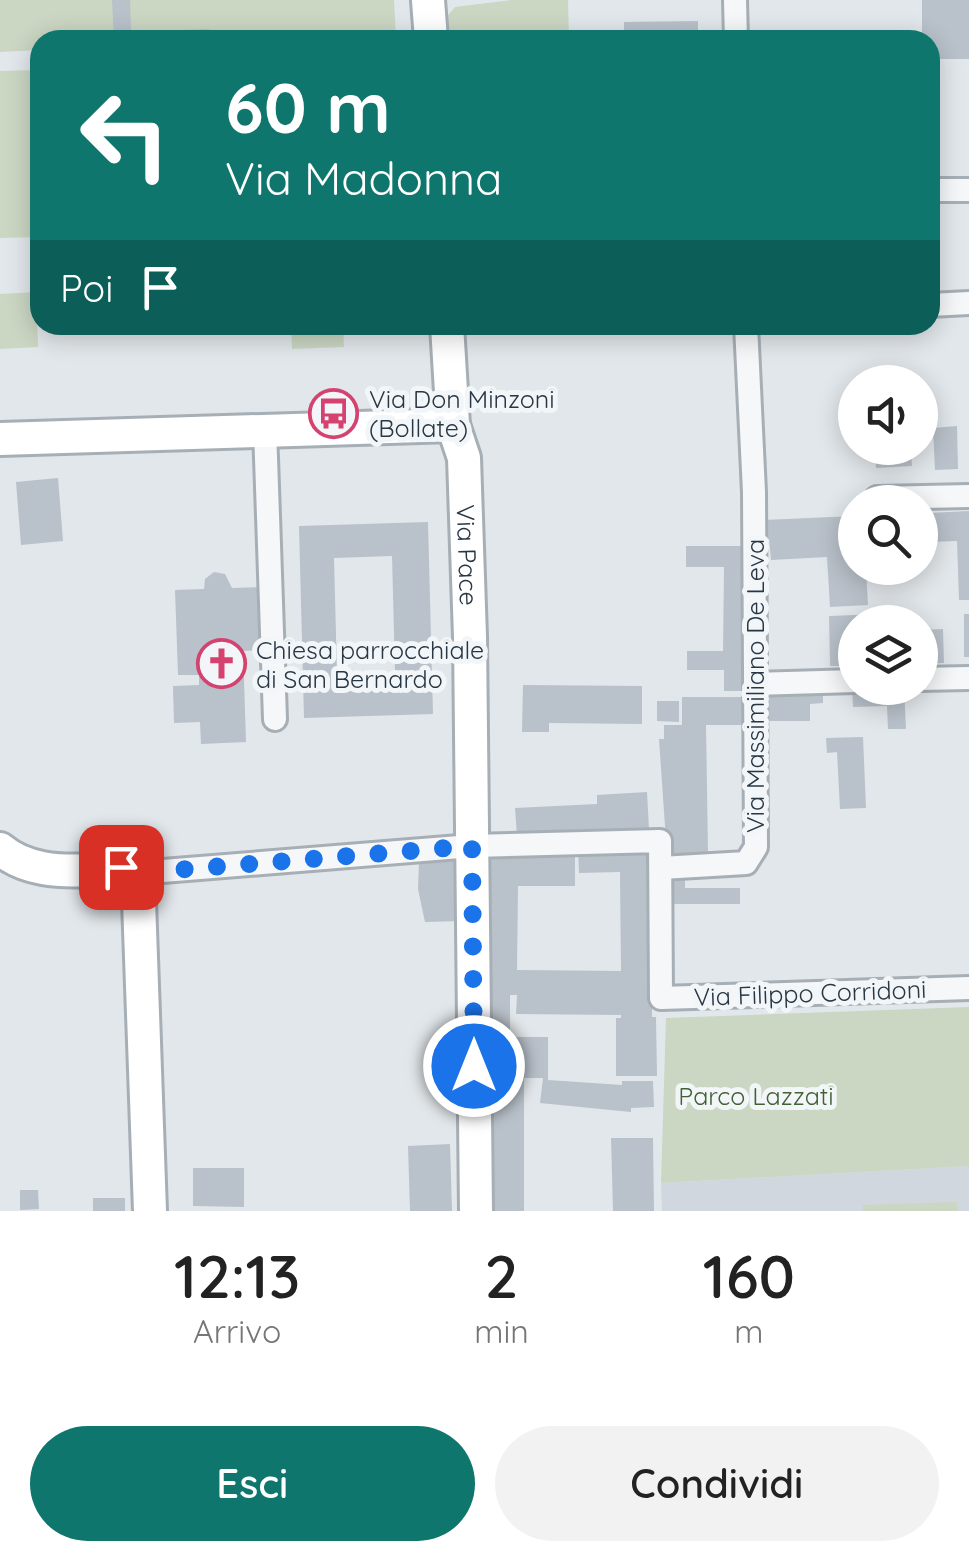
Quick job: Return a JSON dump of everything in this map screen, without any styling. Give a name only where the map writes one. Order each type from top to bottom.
[{"type":"street","points":[[428,0],[430,30]]},
{"type":"street","points":[[735,0],[736,30]]},
{"type":"street","points":[[940,190],[969,190]]},
{"type":"street","points":[[940,304],[969,303]]},
{"type":"street","name":"Via Pace","points":[[448,335],[453,425],[464,458],[470,636],[476,1211]]},
{"type":"street","name":"Via Massimiliano De Leva","points":[[661,868],[739,864],[753,856],[756,846],[756,684],[746,335]]},
{"type":"street","points":[[0,439],[453,425]]},
{"type":"street","points":[[265,429],[275,719]]},
{"type":"street","points":[[938,497],[969,496]]},
{"type":"street","points":[[938,679],[969,678]]},
{"type":"street","points":[[756,684],[838,682]]},
{"type":"street","points":[[0,849],[13,860],[30,866],[70,870],[121,867],[138,873],[472,846],[660,841],[661,868]]},
{"type":"street","name":"Via Filippo Corridoni","points":[[661,868],[661,998],[969,988]]},
{"type":"street","points":[[138,873],[150,1211]]},
{"type":"shaded area","points":[[969,1166],[969,1211],[662,1211],[661,1183]]},
{"type":"green space","points":[[0,0],[394,0],[396,30],[30,30],[30,50],[0,52]]},
{"type":"green space","points":[[511,0],[568,0],[569,30],[446,30],[445,19],[455,7]]},
{"type":"green space","points":[[30,70],[30,237],[0,238],[0,71]]},
{"type":"green space","points":[[30,292],[30,335],[38,335],[38,347],[0,349],[0,294]]},
{"type":"green space","points":[[291,335],[343,335],[344,347],[292,349]]},
{"type":"green space","name":"Parco Lazzati","points":[[969,1007],[969,1166],[661,1183],[666,1018]]},
{"type":"green space","points":[[957,1202],[957,1211],[863,1211],[863,1205]]},
{"type":"building","points":[[112,0],[130,0],[131,30],[114,30]]},
{"type":"building","points":[[922,0],[969,0],[969,59],[940,59],[940,30],[922,30]]},
{"type":"building","points":[[698,21],[698,30],[624,30],[624,22]]},
{"type":"building","points":[[957,426],[958,469],[935,470],[938,428]]},
{"type":"building","points":[[876,465],[912,465],[912,466]]},
{"type":"building","points":[[58,478],[63,541],[21,545],[16,482]]},
{"type":"building","points":[[969,511],[969,600],[959,600],[957,541],[938,542],[938,513]]},
{"type":"building","points":[[838,517],[838,585],[867,585],[868,605],[830,607],[827,557],[771,560],[763,520]]},
{"type":"building","points":[[428,522],[433,714],[304,718],[299,526]],"holes":[[[392,556],[395,672],[337,674],[334,558]]]},
{"type":"building","points":[[686,546],[749,546],[749,691],[724,691],[724,670],[687,670],[687,651],[723,651],[724,567],[686,567]]},
{"type":"building","name":"Chiesa parrocchiale di San Bernardo","points":[[214,572],[225,574],[232,588],[261,587],[263,650],[243,651],[246,742],[201,744],[200,722],[174,723],[173,686],[199,685],[199,675],[178,675],[175,590],[204,589],[205,579]]},
{"type":"building","points":[[964,614],[969,614],[969,657],[964,657]]},
{"type":"building","points":[[829,616],[838,616],[838,666],[830,666]]},
{"type":"building","points":[[938,629],[943,629],[944,663],[938,663]]},
{"type":"building","points":[[523,685],[642,686],[642,724],[549,723],[549,732],[522,732]]},
{"type":"building","points":[[768,692],[823,692],[823,703],[810,704],[810,721],[768,721]]},
{"type":"building","points":[[682,697],[749,697],[749,725],[706,725],[708,853],[667,855],[659,739],[664,739],[664,725],[682,725]]},
{"type":"building","points":[[657,701],[679,701],[679,722],[657,721]]},
{"type":"building","points":[[905,705],[906,729],[888,729],[887,706],[853,707]]},
{"type":"building","points":[[863,737],[866,808],[840,809],[837,752],[827,753],[826,738]]},
{"type":"building","points":[[647,792],[649,829],[517,836],[515,808],[597,804],[597,795]]},
{"type":"building","points":[[578,846],[651,852],[652,1017],[656,1017],[657,1076],[616,1076],[616,1018],[621,1015],[516,1014],[517,995],[510,995],[510,1037],[548,1037],[548,1080],[622,1085],[622,1081],[653,1081],[654,1107],[631,1108],[631,1112],[540,1103],[543,1078],[524,1078],[524,1211],[481,1211],[482,861],[492,849],[531,849],[531,856],[575,856],[575,886],[518,886],[517,970],[621,971],[620,872],[579,873]]},
{"type":"building","points":[[419,861],[459,861],[459,921],[425,922],[418,889]]},
{"type":"building","points":[[672,876],[685,876],[685,888],[740,888],[740,904],[672,904]]},
{"type":"building","points":[[611,1138],[653,1138],[654,1211],[613,1211]]},
{"type":"building","points":[[450,1144],[452,1211],[410,1211],[408,1146]]},
{"type":"building","points":[[193,1168],[244,1168],[244,1207],[193,1206]]},
{"type":"building","points":[[20,1190],[38,1190],[39,1209],[20,1210]]},
{"type":"building","points":[[93,1198],[125,1198],[125,1211],[93,1211]]},
{"type":"place","name":"Via Don Minzoni (Bollate)","points":[[334,413]]},
{"type":"place","name":"Chiesa parrocchiale di San Bernardo","points":[[221,664]]},
{"type":"route","points":[[121,867],[138,873],[472,846],[474,1066]]}]
